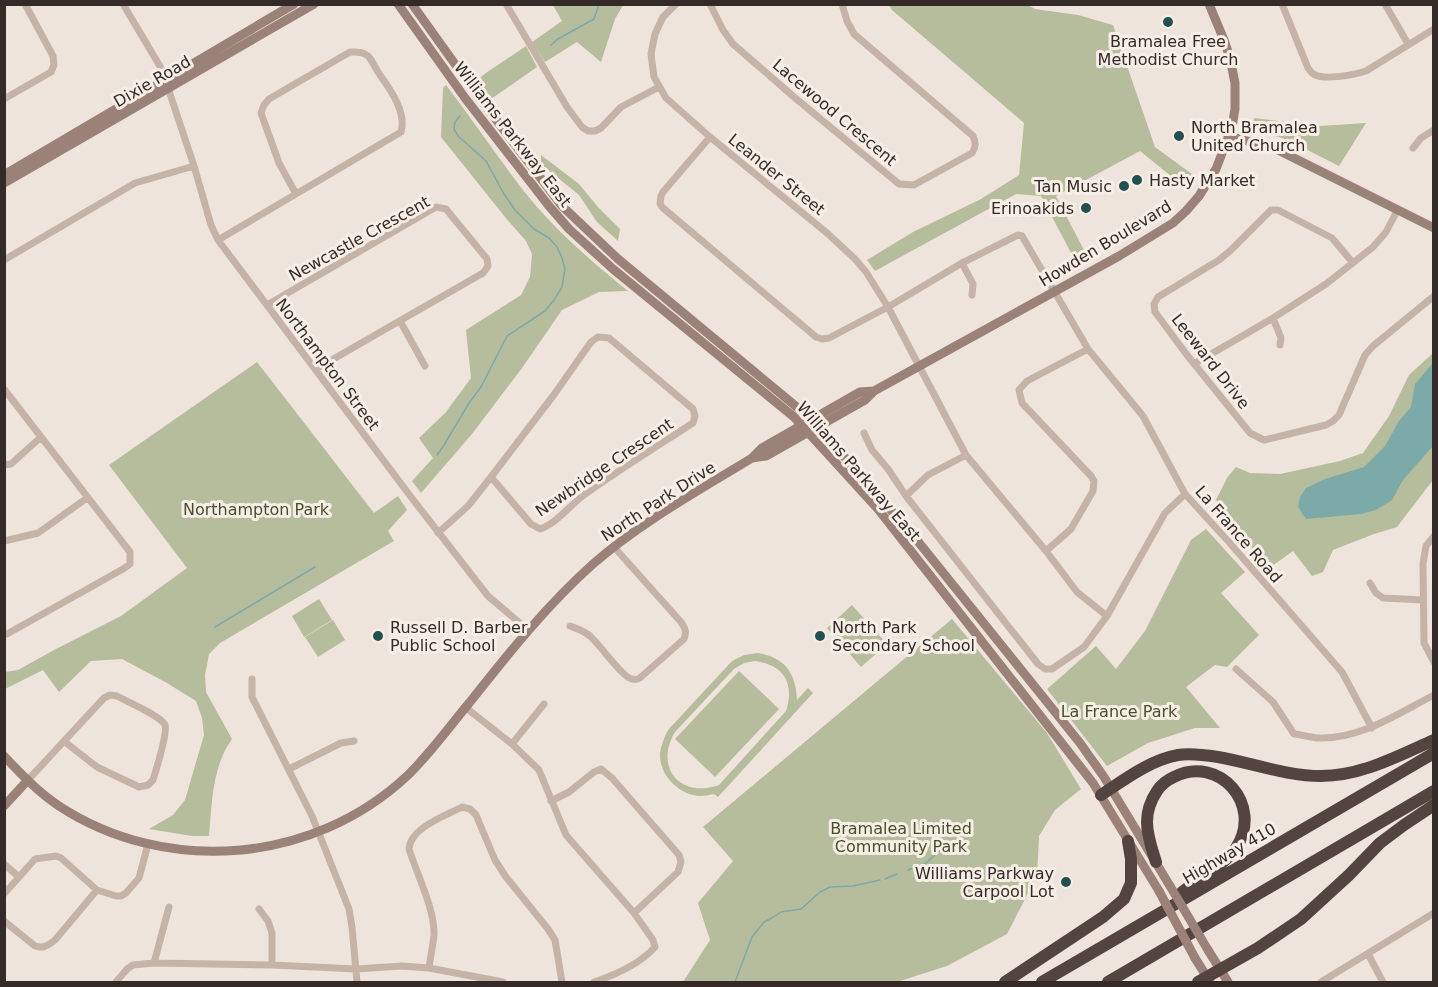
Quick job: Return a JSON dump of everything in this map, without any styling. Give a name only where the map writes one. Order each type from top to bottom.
[{"type":"highway","points":[[1106,792],[1153,764],[1179,755],[1201,754],[1319,776],[1334,775],[1386,762],[1434,740]]},
{"type":"highway","name":"Highway 410","points":[[1041,982],[1434,753]]},
{"type":"highway","points":[[1152,917],[1160,907],[1214,868],[1235,849],[1243,833],[1245,820],[1242,802],[1232,787],[1221,778],[1197,771],[1181,773],[1163,783],[1151,801],[1148,816],[1149,835],[1156,862]]},
{"type":"highway","points":[[1108,982],[1434,791]]},
{"type":"highway","points":[[1205,981],[1301,919],[1380,843],[1434,805]]},
{"type":"highway","points":[[1005,982],[1103,917],[1124,899],[1131,883],[1128,841]]},
{"type":"main road","name":"Dixie Road","points":[[4,183],[294,4]]},
{"type":"main road","name":"Dixie Road","points":[[4,175],[314,4]]},
{"type":"main road","name":"Williams Parkway East","points":[[398,4],[465,98],[549,207],[569,229],[613,269],[776,401],[805,429],[878,509],[1073,755],[1106,792],[1156,862],[1228,982]]},
{"type":"main road","name":"Williams Parkway East","points":[[412,4],[475,92],[562,206],[618,259],[815,423],[912,534],[1080,743],[1128,841],[1196,958],[1205,981]]},
{"type":"main road","name":"Howden Boulevard","points":[[805,429],[865,400],[874,390],[1127,251],[1186,212],[1210,181],[1234,121],[1233,71],[1224,40],[1209,4]]},
{"type":"main road","points":[[1229,136],[1276,149],[1434,228]]},
{"type":"main road","name":"North Park Drive","points":[[4,756],[58,805],[94,826],[147,844],[187,851],[236,852],[285,843],[319,831],[362,811],[391,790],[422,761],[528,630],[593,564],[636,530],[752,458],[766,456],[805,429]]},
{"type":"main road","points":[[4,806],[28,780]]},
{"type":"street","points":[[4,99],[51,72],[54,65],[53,56],[25,4]]},
{"type":"street","name":"Northampton Street","points":[[123,4],[161,68],[194,165],[211,225],[218,240],[488,596],[528,630]]},
{"type":"street","points":[[506,4],[567,107],[582,127],[588,131],[601,128],[621,107],[659,87]]},
{"type":"street","name":"Leander Street","points":[[676,4],[663,17],[655,34],[651,65],[659,87],[673,105],[818,225],[855,259],[888,307],[966,455],[1077,592],[1107,616]]},
{"type":"street","name":"Lacewood Crescent","points":[[710,4],[733,44],[899,184],[915,185],[972,153],[976,142],[973,136],[855,34],[847,21],[842,4]]},
{"type":"street","points":[[1282,4],[1308,68],[1312,75],[1322,77],[1354,75],[1366,71],[1434,29]]},
{"type":"street","points":[[1385,4],[1408,44]]},
{"type":"street","points":[[218,240],[296,194],[401,132],[402,117],[394,96],[367,54],[358,51],[350,52],[269,99],[264,105],[261,113],[279,163],[296,194]]},
{"type":"street","points":[[1413,148],[1421,138],[1434,130]]},
{"type":"street","points":[[710,137],[663,192],[660,204],[816,337],[829,338],[888,307],[962,263],[973,285],[972,295]]},
{"type":"street","points":[[4,260],[135,183],[194,165]]},
{"type":"street","name":"Newcastle Crescent","points":[[267,305],[432,209],[440,207],[446,209],[486,259],[488,266],[483,273],[316,369]]},
{"type":"street","name":"Leeward Drive","points":[[1353,263],[1332,238],[1278,210],[1271,210],[1219,260],[1158,297],[1154,304],[1155,312],[1250,433],[1264,440],[1326,425],[1333,421],[1339,415],[1365,355],[1434,296]]},
{"type":"street","points":[[1194,364],[1326,284],[1373,247],[1386,232],[1397,211]]},
{"type":"street","name":"La France Road","points":[[962,263],[1018,235],[1022,236],[1088,349],[1143,416],[1185,494],[1228,540],[1342,672],[1372,728]]},
{"type":"street","points":[[1273,318],[1281,338],[1280,345]]},
{"type":"street","points":[[400,321],[425,366]]},
{"type":"street","name":"Newbridge Crescent","points":[[438,533],[468,506],[553,396],[591,342],[598,337],[609,338],[693,409],[695,416],[693,423],[581,497],[548,526],[540,529],[531,524],[491,477]]},
{"type":"street","points":[[1046,551],[1071,529],[1093,491],[1094,481],[1022,403],[1019,390],[1027,381],[1088,349]]},
{"type":"street","points":[[4,389],[130,552],[130,564],[4,634]]},
{"type":"street","points":[[864,433],[872,450],[906,496],[1038,664],[1046,669],[1052,669],[1084,647],[1107,616],[1165,513],[1185,494]]},
{"type":"street","points":[[4,465],[11,464],[41,437]]},
{"type":"street","points":[[906,496],[928,475],[966,455]]},
{"type":"street","points":[[4,541],[38,533],[87,498]]},
{"type":"street","points":[[1434,536],[1426,546],[1423,564],[1424,643],[1434,662]]},
{"type":"street","points":[[570,626],[590,636],[624,674],[632,679],[641,677],[684,639],[685,628],[681,622],[614,547]]},
{"type":"street","points":[[1370,583],[1376,593],[1383,598],[1423,600]]},
{"type":"street","points":[[1236,669],[1273,702],[1294,734],[1318,738],[1347,735],[1372,728],[1434,696]]},
{"type":"street","points":[[252,679],[252,698],[319,831],[349,909],[357,982]]},
{"type":"street","points":[[28,780],[64,741],[104,698],[110,695],[117,696],[159,718],[165,724],[165,733],[153,780],[148,785],[139,787],[86,760],[64,741]]},
{"type":"street","points":[[512,744],[544,704]]},
{"type":"street","points":[[465,707],[512,744],[539,770],[566,835],[634,913],[653,940],[655,947],[649,954],[624,970],[594,982]]},
{"type":"street","points":[[289,769],[341,743],[354,741]]},
{"type":"street","points":[[551,801],[569,792],[594,772],[602,769],[679,855],[681,862],[678,872],[634,913]]},
{"type":"street","points":[[429,968],[434,935],[433,923],[409,849],[409,842],[430,823],[462,807],[470,809],[476,815],[495,860],[506,878],[555,940],[562,982]]},
{"type":"street","points":[[4,894],[35,859],[56,856],[97,890],[116,896],[126,893],[140,878],[147,844]]},
{"type":"street","points":[[4,864],[19,877]]},
{"type":"street","points":[[4,921],[35,946],[40,948],[46,946],[55,940],[97,890]]},
{"type":"street","points":[[154,963],[169,907]]},
{"type":"street","points":[[259,909],[268,921],[272,933],[272,965]]},
{"type":"street","points":[[1321,982],[1434,913]]},
{"type":"street","points":[[1368,954],[1383,982]]},
{"type":"street","points":[[116,982],[133,965],[154,963],[356,969],[402,966],[429,968],[503,982]]},
{"type":"green space","points":[[553,5],[623,5],[615,19],[601,62],[577,42],[545,62],[532,42],[562,21]]},
{"type":"green space","points":[[889,5],[1028,5],[1035,9],[1078,15],[1113,25],[1155,147],[1196,177],[1187,189],[1140,151],[1056,196],[1089,260],[1078,266],[1041,196],[1016,194],[875,271],[867,260],[913,232],[981,199],[1019,175],[1024,123]]},
{"type":"green space","points":[[526,46],[537,67],[491,99],[478,80]]},
{"type":"green space","points":[[446,85],[537,207],[558,230],[628,291],[599,292],[562,310],[472,434],[421,493],[412,481],[433,458],[419,438],[446,412],[471,378],[466,330],[521,295],[530,277],[532,254],[526,241],[441,137],[443,88]]},
{"type":"green space","points":[[1254,118],[1320,126],[1366,123],[1339,166],[1288,140],[1253,129]]},
{"type":"green space","points":[[541,155],[579,184],[620,229],[618,241],[597,222],[579,195],[541,164]]},
{"type":"green space","points":[[1433,353],[1433,480],[1397,527],[1333,550],[1323,572],[1312,576],[1293,551],[1268,569],[1216,500],[1227,478],[1236,467],[1250,473],[1280,474],[1340,461],[1363,453],[1389,416],[1409,375]]},
{"type":"green space","name":"Northampton Park","points":[[257,362],[374,513],[398,496],[407,510],[388,531],[394,541],[220,643],[209,654],[205,675],[206,692],[232,739],[220,761],[217,773],[212,798],[209,836],[192,836],[149,829],[173,815],[185,800],[204,735],[202,718],[196,701],[122,659],[91,661],[59,692],[43,670],[5,689],[5,672],[18,670],[121,616],[187,568],[109,465]]},
{"type":"green space","name":"La France Park","points":[[1206,529],[1245,572],[1221,593],[1259,635],[1227,667],[1215,665],[1186,687],[1220,728],[1195,728],[1148,743],[1107,766],[1047,689],[1096,646],[1116,669],[1145,631],[1191,540]]},
{"type":"green space","points":[[319,599],[332,620],[304,637],[292,616]]},
{"type":"green space","points":[[852,605],[887,644],[861,667],[827,628]]},
{"type":"green space","name":"Bramalea Limited Community Park","points":[[952,619],[1047,733],[1081,789],[1055,810],[1039,836],[1037,876],[1007,934],[947,966],[897,982],[683,982],[710,940],[698,903],[733,861],[703,827]]},
{"type":"green space","points":[[333,620],[345,640],[318,657],[305,637]]},
{"type":"green space","points":[[758,653],[782,663],[794,682],[797,700],[808,688],[813,693],[718,797],[714,794],[699,796],[684,792],[671,782],[663,769],[660,753],[665,736],[732,661],[744,655]],"holes":[[[755,661],[765,663],[780,671],[785,677],[789,692],[786,711],[719,785],[693,788],[682,784],[669,768],[669,745],[675,732],[734,669],[744,663]]]},
{"type":"green space","points":[[739,671],[779,709],[715,777],[675,739]]},
{"type":"water","points":[[1433,363],[1433,446],[1403,480],[1392,500],[1376,510],[1361,514],[1306,519],[1298,507],[1300,497],[1306,488],[1325,479],[1364,467],[1385,446],[1399,421],[1411,407],[1415,384]]},
{"type":"waterway","points":[[551,45],[594,19],[599,4]]},
{"type":"waterway","points":[[437,455],[481,387],[507,336],[545,311],[562,287],[565,269],[557,247],[515,210],[486,161],[458,136],[454,129],[455,122],[460,116]]},
{"type":"waterway","points":[[215,627],[315,567]]},
{"type":"waterway","points":[[908,870],[925,864],[949,842]]},
{"type":"waterway","points":[[885,879],[897,874]]},
{"type":"waterway","points":[[735,982],[752,937],[764,922],[781,912],[801,909],[820,892],[830,887],[853,886],[880,880]]},
{"type":"place","name":"Bramalea Free Methodist Church","points":[[1168,22]]},
{"type":"place","name":"North Bramalea United Church","points":[[1179,136]]},
{"type":"place","name":"Hasty Market","points":[[1137,180]]},
{"type":"place","name":"Tan Music","points":[[1124,186]]},
{"type":"place","name":"Erinoakids","points":[[1086,208]]},
{"type":"place","name":"Russell D. Barber Public School","points":[[378,636]]},
{"type":"place","name":"North Park Secondary School","points":[[820,636]]},
{"type":"place","name":"Williams Parkway Carpool Lot","points":[[1066,882]]}]
